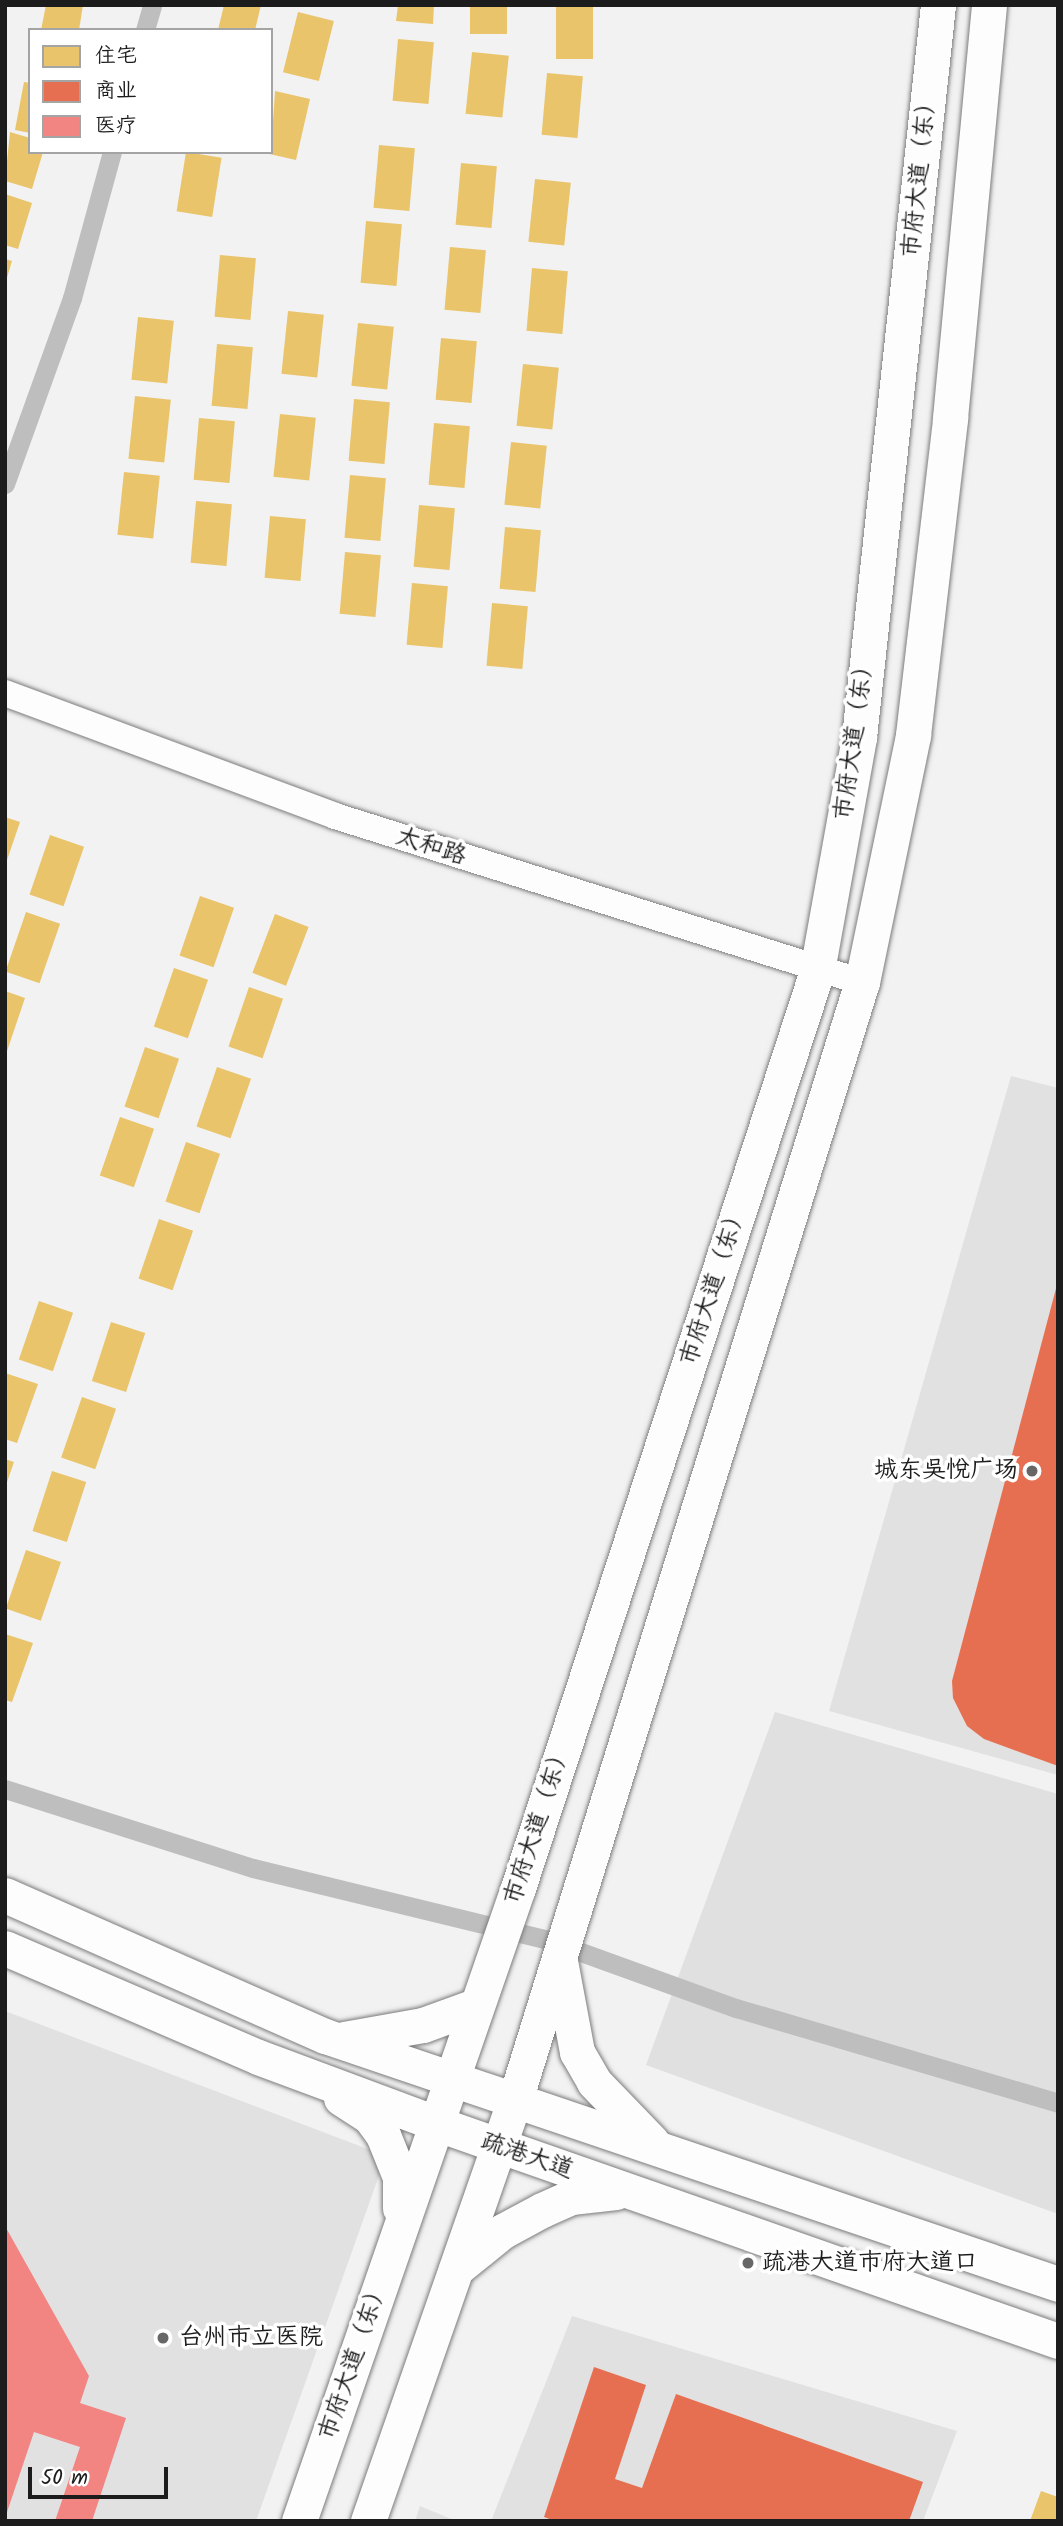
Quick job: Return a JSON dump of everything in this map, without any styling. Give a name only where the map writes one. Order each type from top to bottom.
[{"type":"main road","name":"市府大道（东）","points":[[299,2521],[449,2079],[518,1888],[817,971],[859,737],[938,5]]},
{"type":"main road","name":"市府大道（东）","points":[[368,2521],[515,2101],[559,1952],[862,982],[913,735],[950,418],[989,5]]},
{"type":"main road","name":"疏港大道","points":[[5,1895],[335,2040],[1058,2284]]},
{"type":"main road","name":"疏港大道","points":[[5,1948],[313,2077],[435,2123],[1058,2341]]},
{"type":"main road","points":[[559,1952],[578,2052],[594,2082],[659,2149]]},
{"type":"main road","points":[[335,2040],[423,2025],[480,1993]]},
{"type":"main road","points":[[313,2077],[370,2117],[383,2135],[400,2177],[401,2223]]},
{"type":"main road","points":[[456,2269],[503,2231],[571,2197],[630,2192]]},
{"type":"street","name":"太和路","points":[[5,694],[335,816],[817,971],[862,982]]},
{"type":"shaded area","points":[[1011,1076],[1058,1088],[1058,1775],[829,1711]]},
{"type":"shaded area","points":[[775,1712],[1058,1794],[1058,2214],[646,2065]]},
{"type":"shaded area","name":"台州市立医院","points":[[5,2011],[386,2156],[256,2521],[5,2521]]},
{"type":"shaded area","points":[[572,2316],[957,2431],[923,2521],[491,2521]]},
{"type":"shaded area","points":[[420,2506],[456,2521],[415,2521]]},
{"type":"building: 住宅","points":[[46,5],[83,5],[79,28],[41,28]]},
{"type":"building: 住宅","points":[[224,5],[261,5],[255,28],[218,28]]},
{"type":"building: 住宅","points":[[398,5],[434,5],[433,24],[396,21]]},
{"type":"building: 住宅","points":[[470,5],[507,5],[507,34],[470,34]]},
{"type":"building: 住宅","points":[[556,5],[593,5],[593,59],[556,59]]},
{"type":"building: 住宅","points":[[298,12],[334,21],[319,81],[283,72]]},
{"type":"building: 住宅","points":[[398,39],[434,42],[428,104],[393,101]]},
{"type":"building: 住宅","points":[[472,52],[509,56],[502,118],[466,114]]},
{"type":"building: 住宅","points":[[547,73],[583,76],[577,138],[542,135]]},
{"type":"building: 住宅","points":[[24,82],[28,83],[28,133],[15,130]]},
{"type":"building: 住宅","points":[[275,91],[310,99],[296,160],[269,154],[273,154]]},
{"type":"building: 住宅","points":[[10,132],[28,137],[28,154],[42,154],[32,189],[5,181]]},
{"type":"building: 住宅","points":[[379,145],[415,148],[409,211],[374,208]]},
{"type":"building: 住宅","points":[[186,154],[222,158],[212,217],[177,211]]},
{"type":"building: 住宅","points":[[461,163],[497,166],[491,228],[456,225]]},
{"type":"building: 住宅","points":[[535,179],[571,183],[564,245],[528,242]]},
{"type":"building: 住宅","points":[[5,194],[32,203],[18,249],[5,245]]},
{"type":"building: 住宅","points":[[366,221],[402,224],[396,286],[361,283]]},
{"type":"building: 住宅","points":[[450,247],[486,250],[480,313],[445,310]]},
{"type":"building: 住宅","points":[[220,255],[256,258],[250,320],[215,317]]},
{"type":"building: 住宅","points":[[5,259],[12,261],[6,281],[5,281]]},
{"type":"building: 住宅","points":[[532,268],[568,271],[562,334],[527,331]]},
{"type":"building: 住宅","points":[[288,311],[324,315],[317,377],[281,374]]},
{"type":"building: 住宅","points":[[138,317],[174,321],[167,383],[131,380]]},
{"type":"building: 住宅","points":[[358,323],[394,327],[387,389],[351,386]]},
{"type":"building: 住宅","points":[[441,338],[477,341],[471,403],[436,400]]},
{"type":"building: 住宅","points":[[217,344],[253,347],[247,409],[212,406]]},
{"type":"building: 住宅","points":[[523,364],[559,368],[552,429],[517,426]]},
{"type":"building: 住宅","points":[[135,396],[171,400],[164,462],[128,459]]},
{"type":"building: 住宅","points":[[354,399],[390,402],[384,464],[349,461]]},
{"type":"building: 住宅","points":[[280,414],[316,418],[309,480],[273,477]]},
{"type":"building: 住宅","points":[[199,418],[235,421],[229,483],[194,480]]},
{"type":"building: 住宅","points":[[434,423],[470,426],[464,488],[429,485]]},
{"type":"building: 住宅","points":[[511,442],[547,446],[540,508],[504,505]]},
{"type":"building: 住宅","points":[[124,472],[160,476],[153,538],[117,535]]},
{"type":"building: 住宅","points":[[350,475],[386,478],[380,541],[345,538]]},
{"type":"building: 住宅","points":[[196,501],[232,504],[226,566],[191,563]]},
{"type":"building: 住宅","points":[[419,505],[455,508],[449,570],[414,567]]},
{"type":"building: 住宅","points":[[270,516],[306,519],[300,581],[265,578]]},
{"type":"building: 住宅","points":[[505,527],[541,530],[535,592],[500,589]]},
{"type":"building: 住宅","points":[[345,552],[381,555],[375,617],[340,614]]},
{"type":"building: 住宅","points":[[412,583],[448,586],[442,648],[407,645]]},
{"type":"building: 住宅","points":[[492,603],[528,606],[522,669],[487,666]]},
{"type":"building: 住宅","points":[[5,817],[20,822],[6,863],[5,863]]},
{"type":"building: 住宅","points":[[50,835],[84,847],[64,906],[29,895]]},
{"type":"building: 住宅","points":[[200,896],[234,908],[214,967],[179,956]]},
{"type":"building: 住宅","points":[[26,912],[60,924],[40,983],[5,972]]},
{"type":"building: 住宅","points":[[275,914],[309,927],[286,986],[252,973]]},
{"type":"building: 住宅","points":[[174,968],[208,980],[188,1038],[154,1027]]},
{"type":"building: 住宅","points":[[249,987],[283,999],[263,1058],[228,1047]]},
{"type":"building: 住宅","points":[[5,991],[25,998],[6,1054],[5,1053]]},
{"type":"building: 住宅","points":[[145,1047],[179,1059],[159,1118],[124,1107]]},
{"type":"building: 住宅","points":[[217,1067],[251,1079],[231,1138],[196,1127]]},
{"type":"building: 住宅","points":[[120,1117],[154,1129],[134,1187],[100,1176]]},
{"type":"building: 住宅","points":[[186,1142],[220,1154],[200,1213],[165,1202]]},
{"type":"building: 住宅","points":[[159,1219],[193,1231],[173,1290],[138,1279]]},
{"type":"building: 住宅","points":[[39,1301],[73,1313],[53,1371],[19,1360]]},
{"type":"building: 住宅","points":[[111,1322],[145,1333],[126,1392],[92,1381]]},
{"type":"building: 住宅","points":[[5,1373],[38,1384],[17,1443],[5,1439]]},
{"type":"building: 住宅","points":[[82,1397],[116,1409],[95,1469],[61,1458]]},
{"type":"building: 住宅","points":[[5,1459],[14,1462],[6,1485],[5,1485]]},
{"type":"building: 住宅","points":[[52,1471],[86,1482],[67,1542],[33,1531]]},
{"type":"building: 住宅","points":[[26,1550],[61,1562],[41,1621],[6,1609]]},
{"type":"building: 住宅","points":[[5,1634],[33,1643],[12,1702],[5,1700]]},
{"type":"building: 住宅","points":[[1041,2491],[1058,2497],[1058,2521],[1030,2521]]},
{"type":"building: 商业","name":"城东吴悦广场","points":[[1058,1281],[1058,1766],[984,1739],[967,1726],[953,1698],[952,1681]]},
{"type":"building: 商业","points":[[594,2367],[646,2385],[615,2479],[642,2488],[676,2394],[923,2482],[909,2521],[555,2521],[544,2517]]},
{"type":"building: 医疗","points":[[5,2226],[89,2376],[80,2403],[126,2418],[92,2521],[55,2521],[80,2447],[34,2432],[5,2518]]},
{"type":"waterway","points":[[146,28],[152,5]]},
{"type":"waterway","points":[[5,484],[72,298],[111,154]]},
{"type":"waterway","points":[[5,1789],[253,1868],[545,1939],[736,2008],[1058,2103]]},
{"type":"place","name":"城东吴悦广场","points":[[1032,1471]]},
{"type":"place","name":"疏港大道市府大道口","points":[[748,2263]]},
{"type":"place","name":"台州市立医院","points":[[163,2338]]}]
